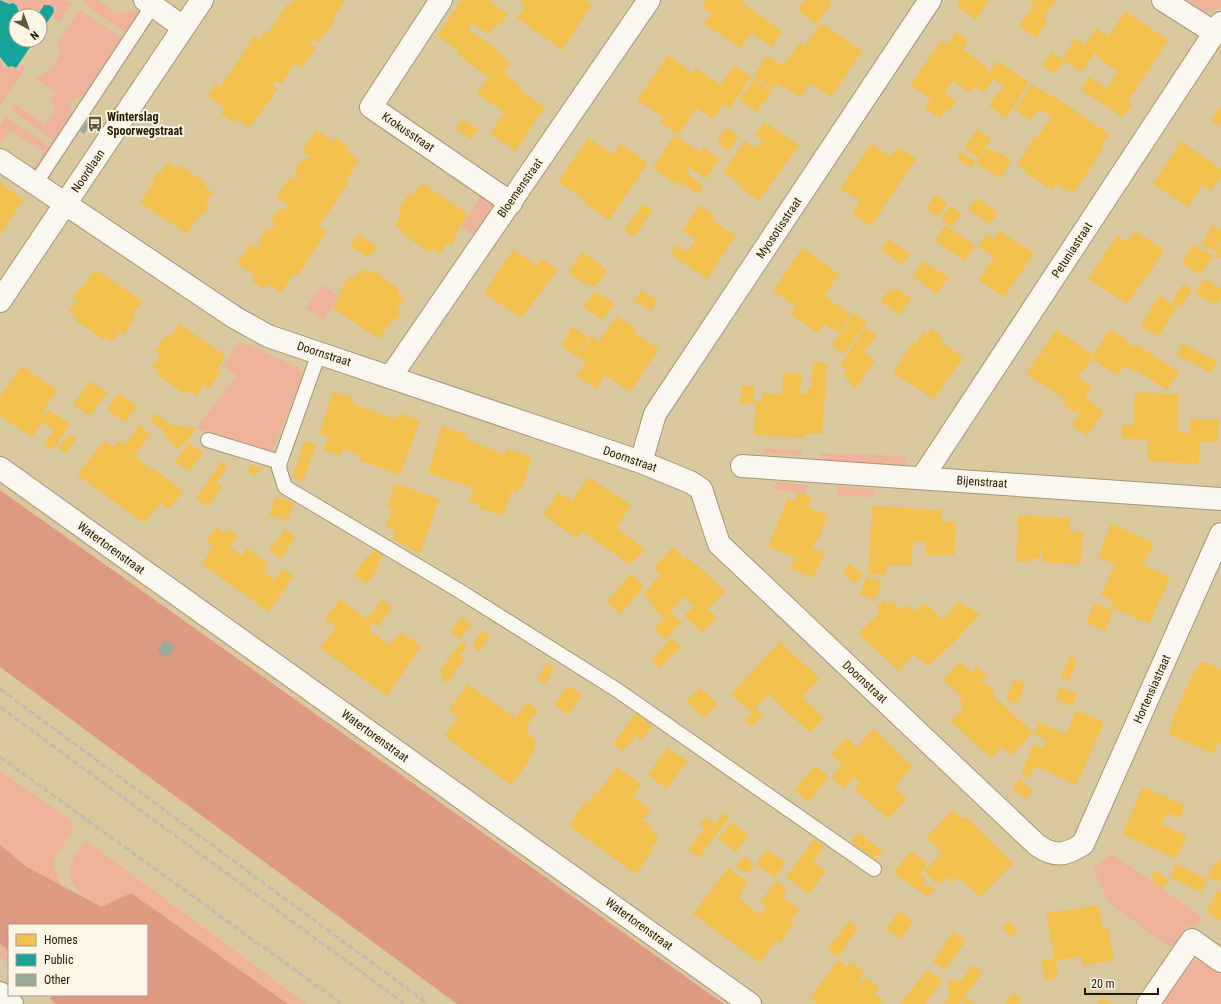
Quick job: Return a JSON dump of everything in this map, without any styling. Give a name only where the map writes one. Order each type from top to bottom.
[{"type":"street","name":"Noordlaan","points":[[0,301],[202,0]]},
{"type":"street","name":"Krokusstraat","points":[[441,0],[371,107],[511,202]]},
{"type":"street","name":"Bloemenstraat","points":[[391,376],[648,0]]},
{"type":"street","name":"Myosotisstraat","points":[[641,462],[655,414],[930,0]]},
{"type":"street","points":[[1163,0],[1218,28]]},
{"type":"street","points":[[149,3],[183,27]]},
{"type":"street","name":"Petuniastraat","points":[[922,478],[1218,28]]},
{"type":"street","name":"Doornstraat","points":[[0,160],[234,317],[268,336],[391,376],[641,462],[690,482],[701,489],[719,544],[1036,845],[1048,853],[1062,854],[1083,844]]},
{"type":"street","name":"Bijenstraat","points":[[742,466],[1221,499]]},
{"type":"street","name":"Watertorenstraat","points":[[0,468],[750,1004]]},
{"type":"street","name":"Hortensiastraat","points":[[1083,844],[1221,534]]},
{"type":"street","points":[[1148,1004],[1192,940],[1221,961]]},
{"type":"street","points":[[0,994],[12,1004]]},
{"type":"lane","points":[[35,184],[149,3]]},
{"type":"lane","points":[[319,353],[280,462],[279,468],[285,487],[458,590],[616,690],[874,869]]},
{"type":"lane","points":[[208,440],[280,462]]},
{"type":"shaded area","points":[[4,0],[65,0],[71,4],[59,22],[52,18],[55,12],[54,7],[49,4],[44,5],[42,8],[18,8],[18,6]]},
{"type":"shaded area","points":[[86,0],[98,0],[116,14],[143,10],[129,35],[83,3]]},
{"type":"shaded area","points":[[1183,0],[1221,0],[1221,7],[1211,12],[1206,12],[1197,9]]},
{"type":"shaded area","points":[[80,10],[125,40],[89,94],[74,98],[70,103],[72,118],[56,142],[11,110],[15,104],[45,125],[57,107],[49,102],[56,93],[35,78],[46,72],[55,64],[59,54],[57,42]]},
{"type":"shaded area","points":[[0,59],[2,60],[3,65],[8,68],[13,67],[17,69],[20,63],[26,67],[0,105]]},
{"type":"shaded area","points":[[6,117],[52,147],[37,171],[33,168],[44,152],[10,130],[0,144],[0,127]]},
{"type":"shaded area","points":[[481,196],[491,203],[492,206],[473,234],[462,226]]},
{"type":"shaded area","points":[[322,285],[339,296],[324,320],[306,308]]},
{"type":"shaded area","points":[[239,341],[299,368],[302,379],[272,451],[196,428],[237,376],[223,366]]},
{"type":"shaded area","points":[[765,448],[802,451],[802,455],[764,453]]},
{"type":"shaded area","points":[[821,453],[904,456],[907,466],[900,467],[820,462]]},
{"type":"shaded area","points":[[776,482],[808,485],[805,493],[774,490]]},
{"type":"shaded area","points":[[838,486],[874,489],[873,497],[837,495]]},
{"type":"shaded area","points":[[0,490],[724,1004],[457,1004],[0,667]]},
{"type":"shaded area","points":[[0,771],[71,821],[73,830],[56,856],[54,865],[61,885],[27,867],[0,845]]},
{"type":"shaded area","points":[[84,843],[92,845],[306,1004],[288,1004],[131,893],[102,907],[91,901],[76,887],[70,872],[71,863]]},
{"type":"shaded area","points":[[0,845],[27,867],[102,907],[131,893],[288,1004],[56,1004],[50,999],[52,996],[148,996],[148,924],[8,924],[8,950],[0,944]]},
{"type":"shaded area","points":[[1112,854],[1202,917],[1194,928],[1189,925],[1174,947],[1168,946],[1109,903],[1093,868]]},
{"type":"shaded area","points":[[0,944],[8,950],[8,962],[0,957]]},
{"type":"shaded area","points":[[1203,959],[1221,973],[1221,1004],[1160,1004],[1191,962]]},
{"type":"building: Homes","points":[[295,0],[345,0],[332,20],[334,22],[319,42],[314,39],[311,44],[316,47],[302,68],[260,39],[265,31],[268,33],[287,4],[291,6]]},
{"type":"building: Homes","points":[[461,0],[488,0],[508,14],[501,24],[498,23],[496,27],[494,26],[489,34],[472,24],[468,30],[493,46],[510,64],[504,74],[522,87],[520,90],[545,107],[515,151],[490,134],[504,112],[477,94],[488,77],[457,54],[458,50],[437,36]]},
{"type":"building: Homes","points":[[522,0],[585,0],[592,5],[562,50],[517,18],[525,6],[521,2]]},
{"type":"building: Homes","points":[[706,0],[744,0],[742,3],[782,31],[772,47],[751,33],[740,48],[704,24],[711,13],[702,7]]},
{"type":"building: Homes","points":[[805,0],[827,0],[832,3],[816,24],[798,10]]},
{"type":"building: Homes","points":[[960,0],[989,0],[976,20],[956,6]]},
{"type":"building: Homes","points":[[1029,0],[1056,0],[1044,17],[1048,20],[1036,38],[1019,26],[1034,4]]},
{"type":"building: Homes","points":[[1125,11],[1168,40],[1128,101],[1132,104],[1123,117],[1080,90],[1089,77],[1107,88],[1118,71],[1096,57],[1098,54],[1095,52],[1082,72],[1063,60],[1055,74],[1042,66],[1051,52],[1062,59],[1075,38],[1085,45],[1096,28],[1109,36]]},
{"type":"building: Homes","points":[[821,23],[862,51],[831,97],[810,83],[801,97],[777,83],[773,89],[754,76],[766,56],[782,65],[785,63],[800,42],[805,46]]},
{"type":"building: Homes","points":[[956,32],[968,40],[963,49],[988,68],[986,71],[988,73],[997,61],[1029,82],[1006,118],[989,106],[1003,86],[993,79],[984,93],[975,87],[971,93],[952,81],[945,93],[956,101],[949,111],[946,109],[940,118],[924,108],[931,99],[910,85],[939,43],[941,41],[948,44]]},
{"type":"building: Homes","points":[[253,35],[295,63],[281,84],[275,81],[273,85],[278,89],[249,128],[237,119],[234,123],[221,114],[225,108],[208,96],[216,83],[221,86],[250,43]]},
{"type":"building: Homes","points":[[668,55],[692,73],[695,68],[720,85],[734,65],[751,77],[729,109],[723,105],[713,119],[697,108],[678,135],[660,122],[663,117],[637,100]]},
{"type":"building: Homes","points":[[755,79],[772,91],[756,112],[739,100]]},
{"type":"building: Homes","points":[[1031,84],[1051,96],[1052,95],[1109,134],[1101,147],[1103,149],[1073,194],[1056,184],[1052,190],[1024,172],[1026,170],[1017,165],[1035,136],[1037,138],[1051,116],[1039,109],[1031,120],[1015,110]]},
{"type":"building: Homes","points":[[1221,105],[1221,127],[1211,120]]},
{"type":"building: Homes","points":[[462,119],[478,129],[471,139],[455,129]]},
{"type":"building: Homes","points":[[764,122],[799,145],[759,201],[739,187],[740,184],[723,172],[745,141],[756,148],[762,141],[755,135]]},
{"type":"building: Homes","points":[[726,128],[739,136],[729,151],[717,143]]},
{"type":"building: Homes","points":[[977,129],[991,139],[978,158],[964,148]]},
{"type":"building: Homes","points":[[316,130],[334,142],[336,138],[350,147],[346,151],[359,160],[346,180],[349,182],[319,226],[327,231],[297,276],[294,273],[281,293],[268,284],[265,289],[251,280],[254,275],[237,264],[250,244],[257,249],[262,243],[258,241],[267,227],[271,230],[275,224],[271,221],[280,208],[284,211],[288,205],[276,197],[290,177],[295,180],[298,175],[294,172],[303,158],[306,161],[310,156],[302,151]]},
{"type":"building: Homes","points":[[674,135],[700,152],[703,147],[719,159],[706,179],[689,167],[687,169],[682,166],[690,172],[688,175],[703,186],[698,194],[682,184],[681,185],[674,181],[673,183],[653,168]]},
{"type":"building: Homes","points":[[588,138],[613,154],[620,144],[648,163],[609,220],[584,203],[585,200],[558,182]]},
{"type":"building: Homes","points":[[1181,141],[1221,169],[1221,176],[1211,191],[1202,185],[1188,207],[1153,184]]},
{"type":"building: Homes","points":[[871,144],[891,157],[898,147],[916,159],[871,226],[852,214],[860,201],[840,189]]},
{"type":"building: Homes","points":[[986,148],[993,152],[994,150],[1011,160],[1001,178],[976,164]]},
{"type":"building: Homes","points":[[961,152],[975,161],[971,168],[957,159]]},
{"type":"building: Homes","points":[[168,162],[177,168],[179,165],[207,183],[204,187],[213,192],[205,204],[209,206],[204,214],[201,213],[187,234],[140,203],[154,182],[152,180],[157,172],[160,173]]},
{"type":"building: Homes","points":[[0,182],[23,200],[0,235]]},
{"type":"building: Homes","points":[[422,183],[468,214],[455,235],[457,237],[452,245],[447,243],[440,254],[432,249],[429,252],[401,233],[402,231],[395,225],[401,213],[398,211],[409,193],[413,195]]},
{"type":"building: Homes","points":[[935,194],[947,203],[938,217],[926,209]]},
{"type":"building: Homes","points":[[976,198],[998,212],[990,224],[968,210]]},
{"type":"building: Homes","points":[[643,204],[653,210],[634,237],[624,230]]},
{"type":"building: Homes","points":[[699,205],[714,215],[712,220],[735,236],[707,279],[670,254],[676,245],[687,251],[696,239],[682,231]]},
{"type":"building: Homes","points":[[950,206],[961,214],[952,227],[941,219]]},
{"type":"building: Homes","points":[[945,225],[975,245],[965,261],[935,241]]},
{"type":"building: Homes","points":[[1212,225],[1221,229],[1221,241],[1216,251],[1202,245]]},
{"type":"building: Homes","points":[[999,231],[1034,253],[1004,297],[978,280],[994,257],[978,247],[986,234],[993,239]]},
{"type":"building: Homes","points":[[1135,231],[1164,250],[1143,283],[1142,282],[1127,304],[1088,279],[1117,235],[1127,242]]},
{"type":"building: Homes","points":[[358,234],[377,246],[369,258],[350,246]]},
{"type":"building: Homes","points":[[888,239],[910,254],[902,265],[881,250]]},
{"type":"building: Homes","points":[[1221,244],[1221,259],[1215,256]]},
{"type":"building: Homes","points":[[1192,245],[1214,255],[1200,275],[1182,263]]},
{"type":"building: Homes","points":[[802,248],[839,274],[824,296],[851,314],[839,333],[824,324],[818,333],[790,314],[795,306],[773,291]]},
{"type":"building: Homes","points":[[513,250],[537,265],[542,259],[558,270],[521,318],[484,293]]},
{"type":"building: Homes","points":[[582,252],[607,270],[599,283],[597,282],[594,287],[590,284],[588,286],[568,272]]},
{"type":"building: Homes","points":[[922,261],[949,277],[936,294],[913,276]]},
{"type":"building: Homes","points":[[362,268],[369,273],[372,270],[399,289],[397,293],[405,298],[397,309],[402,312],[396,320],[394,318],[379,339],[333,308],[341,295],[338,294],[349,277],[354,279]]},
{"type":"building: Homes","points":[[95,269],[142,301],[133,314],[136,316],[125,334],[120,331],[112,342],[105,337],[103,339],[75,320],[77,316],[69,311],[77,300],[73,297],[78,289],[81,290]]},
{"type":"building: Homes","points":[[1204,279],[1221,288],[1221,296],[1216,305],[1195,294]]},
{"type":"building: Homes","points":[[1183,284],[1192,289],[1180,308],[1172,302]]},
{"type":"building: Homes","points":[[895,288],[911,298],[900,315],[881,302],[889,289],[892,291]]},
{"type":"building: Homes","points":[[641,290],[657,300],[651,311],[634,301]]},
{"type":"building: Homes","points":[[595,291],[615,304],[602,320],[583,307]]},
{"type":"building: Homes","points":[[1159,295],[1177,308],[1158,336],[1141,326]]},
{"type":"building: Homes","points":[[854,313],[867,322],[844,354],[832,346]]},
{"type":"building: Homes","points":[[617,316],[637,329],[634,333],[659,349],[630,392],[605,375],[596,389],[576,376],[586,361],[577,356],[591,336],[599,341]]},
{"type":"building: Homes","points":[[179,324],[225,355],[217,369],[221,371],[209,389],[203,385],[196,396],[188,391],[185,394],[157,375],[159,372],[152,367],[160,355],[155,351],[166,334],[170,337]]},
{"type":"building: Homes","points":[[572,327],[588,337],[576,356],[561,346]]},
{"type":"building: Homes","points":[[865,328],[877,335],[864,352],[875,361],[855,389],[843,374],[846,369],[840,365]]},
{"type":"building: Homes","points":[[931,329],[942,336],[939,340],[963,357],[934,399],[893,373],[912,342],[915,344],[924,331],[928,334]]},
{"type":"building: Homes","points":[[1110,329],[1135,347],[1137,345],[1179,372],[1167,390],[1136,370],[1135,372],[1124,366],[1117,375],[1092,359],[1078,377],[1092,386],[1085,397],[1103,412],[1087,436],[1071,426],[1081,411],[1078,409],[1075,413],[1063,405],[1066,400],[1026,374],[1040,353],[1064,368],[1041,352],[1056,330],[1093,355]]},
{"type":"building: Homes","points":[[1182,343],[1217,361],[1211,373],[1177,355]]},
{"type":"building: Homes","points":[[813,361],[827,364],[822,434],[805,433],[805,438],[754,435],[756,401],[762,401],[763,393],[782,394],[783,372],[802,373],[800,393],[808,394],[808,388],[811,388]]},
{"type":"building: Homes","points":[[21,366],[57,390],[42,413],[45,415],[49,410],[70,424],[53,450],[44,444],[54,430],[42,422],[32,437],[0,416],[0,397]]},
{"type":"building: Homes","points":[[89,381],[108,392],[90,416],[73,405]]},
{"type":"building: Homes","points":[[742,385],[754,386],[753,404],[740,404]]},
{"type":"building: Homes","points":[[333,391],[354,398],[353,404],[396,419],[398,413],[420,420],[400,475],[359,460],[361,455],[343,449],[341,456],[323,450],[328,436],[319,434]]},
{"type":"building: Homes","points":[[1135,392],[1179,394],[1177,432],[1189,433],[1190,419],[1219,419],[1217,443],[1200,441],[1199,464],[1147,461],[1147,440],[1122,438],[1122,425],[1133,425]]},
{"type":"building: Homes","points":[[118,393],[137,406],[125,422],[107,410]]},
{"type":"building: Homes","points":[[155,413],[171,425],[196,428],[186,442],[177,449],[164,435],[165,432],[150,421]]},
{"type":"building: Homes","points":[[139,425],[150,434],[136,454],[136,458],[151,469],[144,478],[153,468],[183,491],[169,509],[160,503],[144,523],[77,475],[104,441],[114,447],[118,441],[125,445]]},
{"type":"building: Homes","points":[[442,426],[468,435],[466,440],[505,454],[507,449],[532,457],[522,488],[519,487],[517,494],[511,491],[503,516],[479,508],[480,506],[468,501],[473,488],[428,473]]},
{"type":"building: Homes","points":[[69,434],[76,439],[65,454],[58,448]]},
{"type":"building: Homes","points":[[304,441],[316,445],[303,481],[293,477]]},
{"type":"building: Homes","points":[[188,443],[203,452],[190,471],[175,462]]},
{"type":"building: Homes","points":[[222,461],[227,465],[217,482],[222,486],[208,507],[196,498]]},
{"type":"building: Homes","points":[[252,464],[260,469],[255,476],[247,471]]},
{"type":"building: Homes","points":[[588,477],[631,505],[616,528],[645,549],[630,565],[582,531],[576,538],[543,515],[558,492],[572,501]]},
{"type":"building: Homes","points":[[396,484],[439,499],[420,554],[393,539],[395,531],[386,527],[392,509],[388,507],[393,491],[392,490]]},
{"type":"building: Homes","points":[[798,492],[812,498],[808,507],[828,515],[818,540],[816,539],[812,548],[825,553],[813,578],[790,568],[795,558],[768,546],[788,498],[794,501]]},
{"type":"building: Homes","points":[[276,497],[294,503],[287,521],[269,515]]},
{"type":"building: Homes","points":[[872,506],[942,510],[941,521],[956,522],[954,556],[926,555],[926,541],[913,541],[911,566],[887,565],[886,575],[868,574]]},
{"type":"building: Homes","points":[[1018,515],[1070,518],[1070,531],[1083,532],[1080,565],[1042,562],[1042,549],[1040,549],[1040,559],[1029,558],[1029,562],[1016,561]]},
{"type":"building: Homes","points":[[1111,523],[1154,543],[1143,565],[1170,577],[1149,624],[1110,607],[1113,601],[1101,595],[1115,564],[1098,557]]},
{"type":"building: Homes","points":[[216,527],[226,533],[229,529],[237,536],[230,547],[242,556],[247,548],[268,564],[264,572],[275,580],[283,569],[293,576],[269,612],[202,564],[213,546],[206,541]]},
{"type":"building: Homes","points":[[285,529],[295,537],[281,559],[269,550]]},
{"type":"building: Homes","points":[[673,547],[685,559],[687,556],[725,591],[708,609],[717,617],[703,633],[684,616],[694,606],[684,597],[664,618],[652,608],[654,605],[643,595],[661,574],[654,567]]},
{"type":"building: Homes","points":[[374,549],[383,555],[377,565],[379,567],[367,584],[354,575],[366,557],[368,558]]},
{"type":"building: Homes","points":[[849,564],[863,574],[856,584],[843,574]]},
{"type":"building: Homes","points":[[630,574],[644,586],[621,614],[607,602]]},
{"type":"building: Homes","points":[[867,576],[882,582],[875,600],[859,594]]},
{"type":"building: Homes","points":[[340,599],[367,619],[382,599],[392,607],[378,627],[373,623],[369,630],[389,645],[401,632],[421,646],[387,696],[320,648],[336,627],[325,619]]},
{"type":"building: Homes","points":[[885,600],[888,604],[891,601],[902,610],[908,605],[915,611],[925,603],[943,619],[958,602],[980,614],[954,642],[928,666],[913,654],[899,671],[858,634],[880,612],[876,608]]},
{"type":"building: Homes","points":[[1095,603],[1113,611],[1105,631],[1086,622]]},
{"type":"building: Homes","points":[[671,612],[681,622],[665,640],[654,629]]},
{"type":"building: Homes","points":[[462,617],[471,624],[460,639],[450,631]]},
{"type":"building: Homes","points":[[482,631],[490,636],[479,651],[472,646]]},
{"type":"building: Homes","points":[[672,638],[681,647],[660,668],[651,660]]},
{"type":"building: Homes","points":[[462,641],[467,645],[456,660],[460,655],[465,658],[447,683],[442,679],[444,676],[439,672]]},
{"type":"building: Homes","points":[[780,642],[819,678],[802,698],[823,718],[810,733],[768,694],[751,712],[731,694]]},
{"type":"building: Homes","points":[[1070,656],[1077,659],[1069,681],[1061,677]]},
{"type":"building: Homes","points":[[1202,661],[1221,669],[1221,743],[1219,742],[1213,754],[1168,734],[1173,723],[1171,722],[1193,673]]},
{"type":"building: Homes","points":[[960,662],[972,673],[977,667],[987,675],[979,683],[980,684],[983,681],[995,692],[992,695],[1033,732],[1011,756],[1002,747],[991,758],[950,721],[964,707],[959,703],[963,699],[943,680]]},
{"type":"building: Homes","points":[[546,663],[554,668],[545,684],[537,680]]},
{"type":"building: Homes","points":[[1014,679],[1025,683],[1018,704],[1006,699]]},
{"type":"building: Homes","points":[[467,684],[516,718],[527,702],[538,710],[526,727],[528,729],[526,732],[536,740],[535,749],[528,759],[529,761],[511,785],[444,736],[458,717],[449,710]]},
{"type":"building: Homes","points":[[568,685],[582,695],[568,715],[554,704]]},
{"type":"building: Homes","points":[[1060,687],[1077,694],[1072,706],[1055,699]]},
{"type":"building: Homes","points":[[700,688],[718,704],[704,718],[686,701]]},
{"type":"building: Homes","points":[[756,708],[763,714],[751,727],[744,720]]},
{"type":"building: Homes","points":[[1076,710],[1104,722],[1076,785],[1035,766],[1029,778],[1021,775],[1033,744],[1042,748],[1046,740],[1035,734],[1038,722],[1066,734]]},
{"type":"building: Homes","points":[[636,713],[652,726],[642,740],[636,735],[623,751],[613,744]]},
{"type":"building: Homes","points":[[873,729],[912,766],[895,787],[907,799],[888,819],[854,789],[860,782],[854,777],[843,789],[831,777],[842,765],[831,754],[846,738],[857,747]]},
{"type":"building: Homes","points":[[667,747],[687,761],[667,789],[648,775]]},
{"type":"building: Homes","points":[[816,765],[829,777],[808,802],[794,790]]},
{"type":"building: Homes","points":[[617,767],[641,784],[633,797],[651,810],[644,818],[641,819],[652,827],[650,830],[659,837],[651,848],[653,850],[636,874],[569,826],[585,801],[588,803],[595,792],[598,792]]},
{"type":"building: Homes","points":[[1019,778],[1033,791],[1026,799],[1012,789]]},
{"type":"building: Homes","points":[[1143,787],[1185,805],[1180,818],[1167,813],[1162,824],[1148,818],[1187,836],[1176,859],[1122,834]]},
{"type":"building: Homes","points":[[953,810],[963,819],[966,817],[1013,863],[980,897],[958,877],[953,883],[947,877],[953,870],[939,885],[924,871],[942,853],[926,838]]},
{"type":"building: Homes","points":[[723,813],[729,817],[699,858],[688,850],[704,829],[699,825],[706,817],[715,824]]},
{"type":"building: Homes","points":[[731,822],[749,835],[736,852],[718,839]]},
{"type":"building: Homes","points":[[858,833],[883,851],[875,859],[851,842]]},
{"type":"building: Homes","points":[[814,839],[824,846],[813,862],[826,871],[809,894],[786,877]]},
{"type":"building: Homes","points":[[766,849],[785,862],[775,878],[756,865]]},
{"type":"building: Homes","points":[[910,851],[927,863],[920,874],[926,879],[923,884],[928,888],[930,885],[935,889],[928,897],[894,873]]},
{"type":"building: Homes","points":[[743,856],[754,864],[747,874],[736,867]]},
{"type":"building: Homes","points":[[1221,856],[1221,878],[1219,882],[1207,877],[1215,861],[1218,863]]},
{"type":"building: Homes","points":[[1176,864],[1207,879],[1201,892],[1170,877]]},
{"type":"building: Homes","points":[[728,868],[747,881],[739,899],[760,915],[766,906],[760,902],[776,881],[787,889],[782,897],[799,909],[791,920],[793,924],[780,943],[777,940],[760,963],[693,914]]},
{"type":"building: Homes","points":[[1155,870],[1169,880],[1162,889],[1153,882],[1155,879],[1151,876]]},
{"type":"building: Homes","points":[[1217,890],[1221,893],[1221,920],[1206,912]]},
{"type":"building: Homes","points":[[1099,905],[1102,929],[1108,928],[1114,960],[1082,966],[1081,956],[1056,961],[1058,978],[1045,980],[1042,960],[1054,958],[1046,913]]},
{"type":"building: Homes","points":[[899,911],[913,921],[901,939],[886,929]]},
{"type":"building: Homes","points":[[849,921],[858,928],[838,957],[827,949]]},
{"type":"building: Homes","points":[[1010,921],[1018,932],[1009,937],[1002,926]]},
{"type":"building: Homes","points":[[953,931],[966,940],[945,970],[933,962]]},
{"type":"building: Homes","points":[[838,960],[847,967],[851,962],[864,972],[859,979],[861,981],[857,986],[858,987],[866,977],[879,987],[874,994],[883,1000],[880,1004],[817,1004],[810,998]]},
{"type":"building: Homes","points":[[972,965],[982,972],[960,1004],[944,1004],[950,995],[948,995],[949,980],[961,981]]},
{"type":"building: Homes","points":[[927,970],[942,980],[925,1004],[900,1004]]},
{"type":"building: Homes","points":[[1013,993],[1022,999],[1018,1004],[1005,1004]]},
{"type":"building: Homes","points":[[1102,997],[1112,1004],[1097,1004]]},
{"type":"building: Homes","points":[[967,998],[975,1004],[963,1004]]},
{"type":"building: Public","points":[[0,0],[9,4],[13,3],[18,8],[8,8],[8,48],[30,48],[16,68],[12,66],[8,67],[0,57]]},
{"type":"building: Public","points":[[44,5],[53,7],[54,12],[48,21],[48,8],[42,8]]},
{"type":"building: Other","points":[[88,120],[92,123],[84,134],[80,131]]},
{"type":"building: Other","points":[[165,640],[175,647],[166,658],[157,651]]},
{"type":"railway","points":[[0,689],[428,1004]]},
{"type":"railway","points":[[0,707],[405,1004]]},
{"type":"railway","points":[[0,757],[342,1004]]},
{"type":"place","name":"Winterslag Spoorwegstraat","points":[[95,124]]}]
